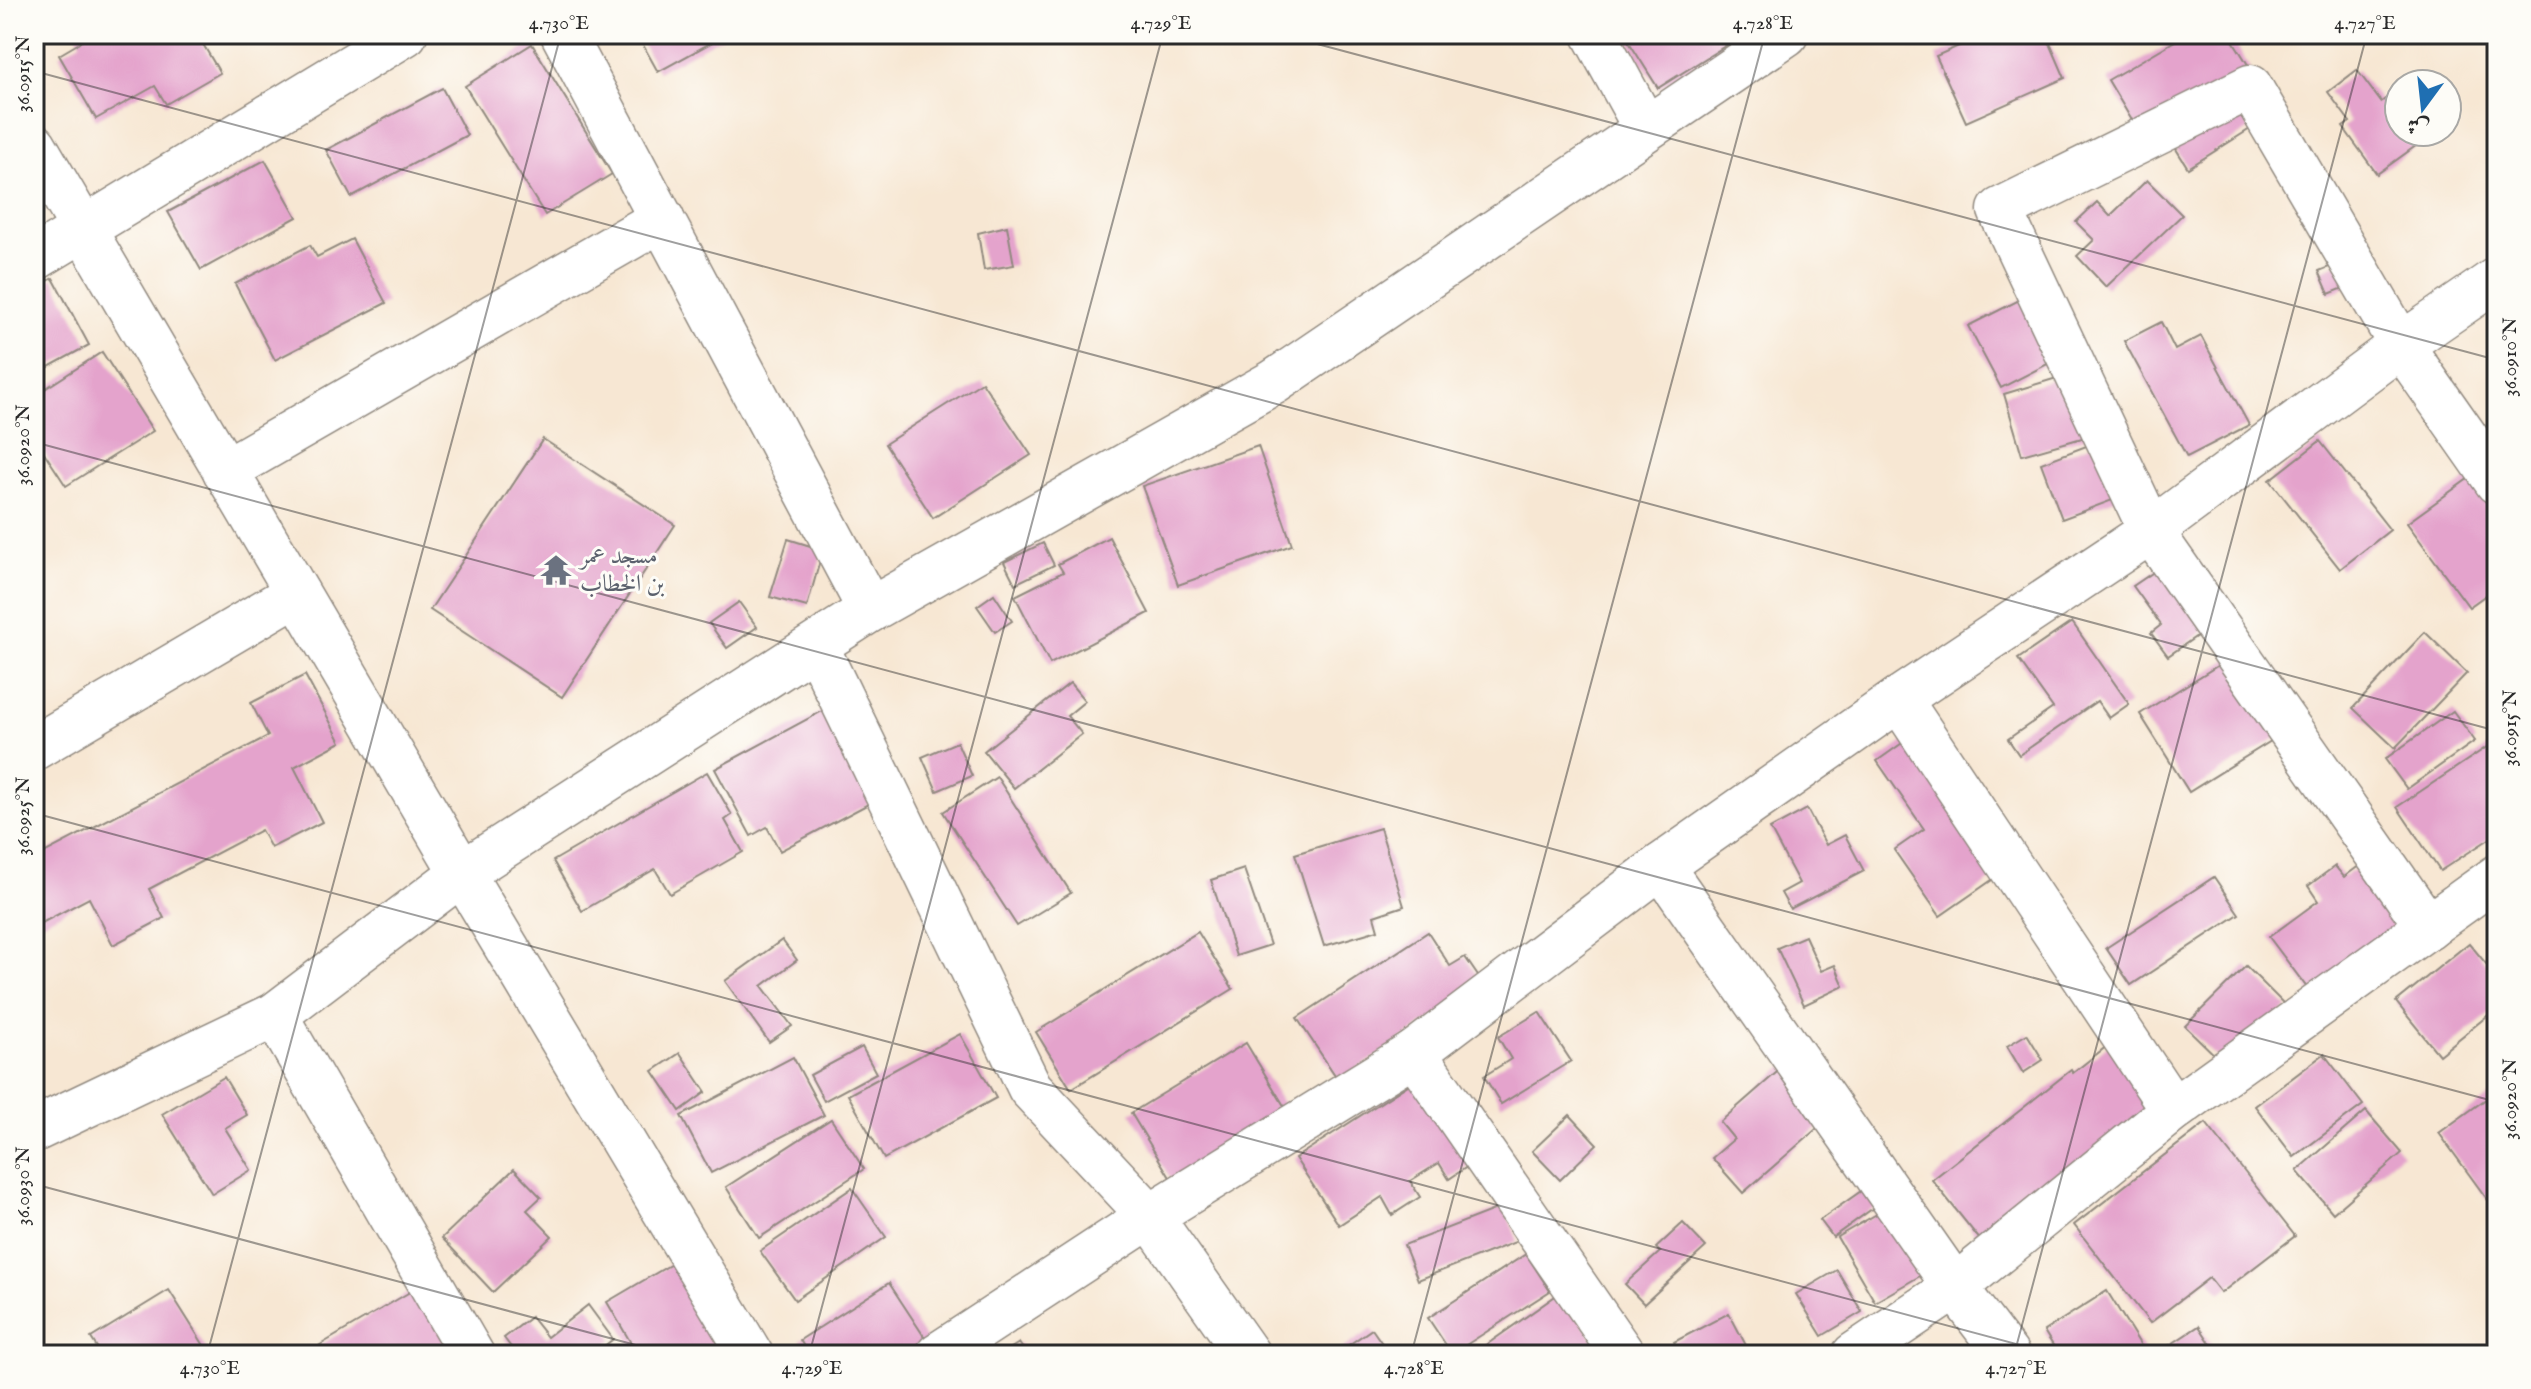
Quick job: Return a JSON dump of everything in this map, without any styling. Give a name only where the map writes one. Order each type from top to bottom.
[{"type":"street","points":[[34,259],[405,34]]},
{"type":"street","points":[[563,34],[870,610]]},
{"type":"street","points":[[1594,34],[1645,127]]},
{"type":"street","points":[[34,1130],[275,1015],[462,873],[870,610],[1274,382],[1786,34]]},
{"type":"street","points":[[2428,927],[2151,531],[2000,210],[2250,87],[2401,345],[2497,482]]},
{"type":"street","points":[[34,145],[462,873],[751,1355]]},
{"type":"street","points":[[225,471],[662,219]]},
{"type":"street","points":[[938,1355],[1150,1216],[1414,1053],[1661,866],[1899,699],[2151,531],[2401,345],[2497,279]]},
{"type":"street","points":[[34,748],[297,593]]},
{"type":"street","points":[[816,646],[1030,1088],[1150,1216],[1248,1355]]},
{"type":"street","points":[[1899,699],[2173,1110]]},
{"type":"street","points":[[1661,866],[1955,1287],[2007,1355]]},
{"type":"street","points":[[1854,1355],[1955,1287],[2173,1110],[2497,877]]},
{"type":"street","points":[[275,1015],[472,1355]]},
{"type":"street","points":[[1414,1053],[1623,1355]]},
{"type":"building","points":[[76,34],[171,34],[163,41],[176,34],[197,34],[220,73],[166,104],[155,86],[96,119],[59,55],[81,42]]},
{"type":"building","points":[[637,34],[727,34],[658,72]]},
{"type":"building","points":[[1624,34],[1744,34],[1658,88]]},
{"type":"building","points":[[1986,34],[2046,34],[2065,78],[1966,122],[1936,56]]},
{"type":"building","points":[[2187,34],[2229,34],[2250,68],[2140,134],[2108,80]]},
{"type":"building","points":[[532,44],[612,174],[545,215],[465,86]]},
{"type":"building","points":[[2357,70],[2381,102],[2383,101],[2383,148],[2413,148],[2377,174],[2343,127],[2350,122],[2328,92]]},
{"type":"building","points":[[442,88],[467,135],[351,197],[326,150]]},
{"type":"building","points":[[2228,95],[2250,129],[2188,168],[2166,133]]},
{"type":"building","points":[[265,160],[297,217],[201,270],[168,212]]},
{"type":"building","points":[[2147,180],[2182,215],[2106,287],[2077,256],[2094,240],[2076,222],[2097,202],[2110,216]]},
{"type":"building","points":[[1007,226],[1014,265],[984,270],[978,233]]},
{"type":"building","points":[[352,239],[386,303],[275,360],[235,284],[310,245],[317,257]]},
{"type":"building","points":[[2351,258],[2361,281],[2329,294],[2319,271]]},
{"type":"building","points":[[53,278],[89,345],[34,375],[34,288]]},
{"type":"building","points":[[2035,292],[2067,354],[2001,388],[1968,326]]},
{"type":"building","points":[[2161,322],[2175,350],[2201,336],[2249,425],[2187,457],[2124,341]]},
{"type":"building","points":[[102,352],[153,431],[66,486],[34,437],[34,396]]},
{"type":"building","points":[[2070,374],[2089,436],[2022,455],[2004,394]]},
{"type":"building","points":[[982,382],[1031,455],[933,518],[885,444]]},
{"type":"building","points":[[543,439],[675,525],[562,697],[430,610]]},
{"type":"building","points":[[2320,441],[2390,530],[2340,569],[2270,480]]},
{"type":"building","points":[[2097,442],[2118,498],[2062,519],[2041,463]]},
{"type":"building","points":[[1258,446],[1292,545],[1178,585],[1142,486]]},
{"type":"building","points":[[2472,476],[2497,509],[2497,587],[2469,607],[2407,523]]},
{"type":"building","points":[[1109,537],[1149,613],[1050,664],[1015,596],[1063,572],[1058,564]]},
{"type":"building","points":[[788,539],[823,550],[807,607],[770,597]]},
{"type":"building","points":[[1043,543],[1054,565],[1015,584],[1004,562]]},
{"type":"building","points":[[2170,561],[2214,624],[2168,656],[2151,633],[2161,625],[2133,586]]},
{"type":"building","points":[[994,594],[1012,621],[995,632],[977,606]]},
{"type":"building","points":[[739,602],[757,627],[727,648],[709,623]]},
{"type":"building","points":[[2072,622],[2129,704],[2109,718],[2097,701],[2019,755],[2008,739],[2053,708],[2018,659]]},
{"type":"building","points":[[2425,632],[2467,673],[2395,748],[2353,708]]},
{"type":"building","points":[[2230,658],[2279,736],[2189,792],[2140,714]]},
{"type":"building","points":[[305,675],[341,742],[294,767],[322,822],[271,848],[261,830],[149,889],[164,918],[113,945],[89,898],[34,927],[34,858],[268,736],[251,703]]},
{"type":"building","points":[[1070,683],[1085,701],[1067,716],[1082,734],[1014,788],[984,751]]},
{"type":"building","points":[[824,710],[874,801],[780,851],[767,827],[751,836],[715,769]]},
{"type":"building","points":[[2453,711],[2475,741],[2407,789],[2385,759]]},
{"type":"building","points":[[1908,739],[2002,873],[1940,916],[1894,850],[1924,829],[1877,761]]},
{"type":"building","points":[[957,742],[972,776],[937,791],[922,757]]},
{"type":"building","points":[[2490,745],[2497,756],[2497,834],[2440,871],[2397,807]]},
{"type":"building","points":[[707,772],[732,815],[725,820],[743,852],[670,894],[655,869],[582,911],[553,861]]},
{"type":"building","points":[[997,777],[1071,893],[1017,926],[943,812]]},
{"type":"building","points":[[1807,809],[1826,845],[1845,835],[1864,871],[1790,909],[1781,893],[1799,883],[1770,829]]},
{"type":"building","points":[[1380,828],[1404,906],[1374,916],[1378,930],[1324,946],[1295,854]]},
{"type":"building","points":[[2375,854],[2419,913],[2311,993],[2269,937],[2318,901],[2308,886],[2335,866],[2344,877]]},
{"type":"building","points":[[1244,869],[1270,945],[1236,956],[1211,880]]},
{"type":"building","points":[[2214,877],[2239,914],[2131,985],[2106,948]]},
{"type":"building","points":[[1198,932],[1233,989],[1071,1089],[1036,1032]]},
{"type":"building","points":[[1428,932],[1450,966],[1465,957],[1484,985],[1339,1081],[1297,1018]]},
{"type":"building","points":[[1805,936],[1821,971],[1835,965],[1844,986],[1804,1005],[1777,948]]},
{"type":"building","points":[[782,940],[797,960],[762,986],[792,1026],[769,1042],[725,981]]},
{"type":"building","points":[[2469,943],[2497,977],[2497,1008],[2439,1055],[2396,1002]]},
{"type":"building","points":[[2246,966],[2287,1007],[2227,1067],[2185,1026]]},
{"type":"building","points":[[1539,1012],[1571,1061],[1501,1104],[1484,1076],[1511,1059],[1498,1037]]},
{"type":"building","points":[[960,1034],[996,1098],[884,1159],[848,1095]]},
{"type":"building","points":[[2027,1034],[2043,1060],[2023,1073],[2007,1046]]},
{"type":"building","points":[[2112,1042],[2159,1100],[1981,1241],[1932,1180],[2071,1070],[2073,1073]]},
{"type":"building","points":[[1246,1043],[1289,1114],[1174,1184],[1131,1113]]},
{"type":"building","points":[[862,1047],[876,1073],[824,1101],[810,1075]]},
{"type":"building","points":[[680,1053],[706,1092],[680,1111],[653,1071]]},
{"type":"building","points":[[2324,1054],[2363,1105],[2294,1157],[2255,1106]]},
{"type":"building","points":[[793,1057],[824,1115],[711,1173],[681,1116]]},
{"type":"building","points":[[1784,1066],[1830,1117],[1743,1193],[1712,1158],[1734,1139],[1720,1122]]},
{"type":"building","points":[[1422,1076],[1477,1160],[1449,1179],[1439,1163],[1410,1181],[1420,1197],[1392,1215],[1382,1197],[1339,1225],[1295,1158]]},
{"type":"building","points":[[224,1077],[247,1115],[225,1128],[251,1170],[212,1194],[162,1114]]},
{"type":"building","points":[[2497,1091],[2497,1191],[2487,1199],[2439,1133]]},
{"type":"building","points":[[2366,1111],[2402,1153],[2333,1213],[2297,1171]]},
{"type":"building","points":[[1570,1115],[1597,1144],[1560,1180],[1532,1151]]},
{"type":"building","points":[[831,1119],[864,1169],[759,1238],[726,1187]]},
{"type":"building","points":[[2206,1123],[2295,1236],[2221,1293],[2209,1278],[2150,1323],[2074,1225]]},
{"type":"building","points":[[514,1169],[541,1197],[527,1210],[552,1236],[493,1292],[442,1238]]},
{"type":"building","points":[[852,1188],[886,1237],[795,1300],[760,1251]]},
{"type":"building","points":[[1864,1189],[1876,1206],[1833,1237],[1820,1220]]},
{"type":"building","points":[[1894,1204],[1932,1269],[1875,1302],[1837,1237]]},
{"type":"building","points":[[1504,1206],[1518,1241],[1418,1280],[1404,1245]]},
{"type":"building","points":[[1683,1223],[1706,1247],[1644,1304],[1625,1284],[1660,1252],[1656,1248]]},
{"type":"building","points":[[1526,1254],[1550,1291],[1452,1354],[1428,1318]]},
{"type":"building","points":[[685,1256],[744,1355],[638,1355],[607,1302]]},
{"type":"building","points":[[1837,1270],[1862,1312],[1822,1336],[1796,1294]]},
{"type":"building","points":[[889,1283],[929,1344],[912,1355],[809,1355],[800,1340]]},
{"type":"building","points":[[420,1286],[452,1338],[423,1355],[326,1355],[320,1345]]},
{"type":"building","points":[[169,1290],[210,1355],[102,1355],[91,1338]]},
{"type":"building","points":[[2107,1291],[2143,1349],[2134,1355],[2059,1355],[2044,1331]]},
{"type":"building","points":[[1561,1292],[1596,1343],[1578,1355],[1472,1355]]},
{"type":"building","points":[[588,1305],[613,1339],[597,1355],[517,1355],[504,1338],[531,1317],[547,1337]]},
{"type":"building","points":[[1729,1313],[1751,1355],[1681,1355],[1674,1342]]},
{"type":"building","points":[[2199,1326],[2218,1355],[2155,1355]]},
{"type":"building","points":[[1372,1329],[1390,1355],[1334,1355]]},
{"type":"building","points":[[1019,1343],[1027,1355],[1000,1355]]},
{"type":"place","name":"مسجد عمر بن الخطاب","points":[[556,570]]}]
